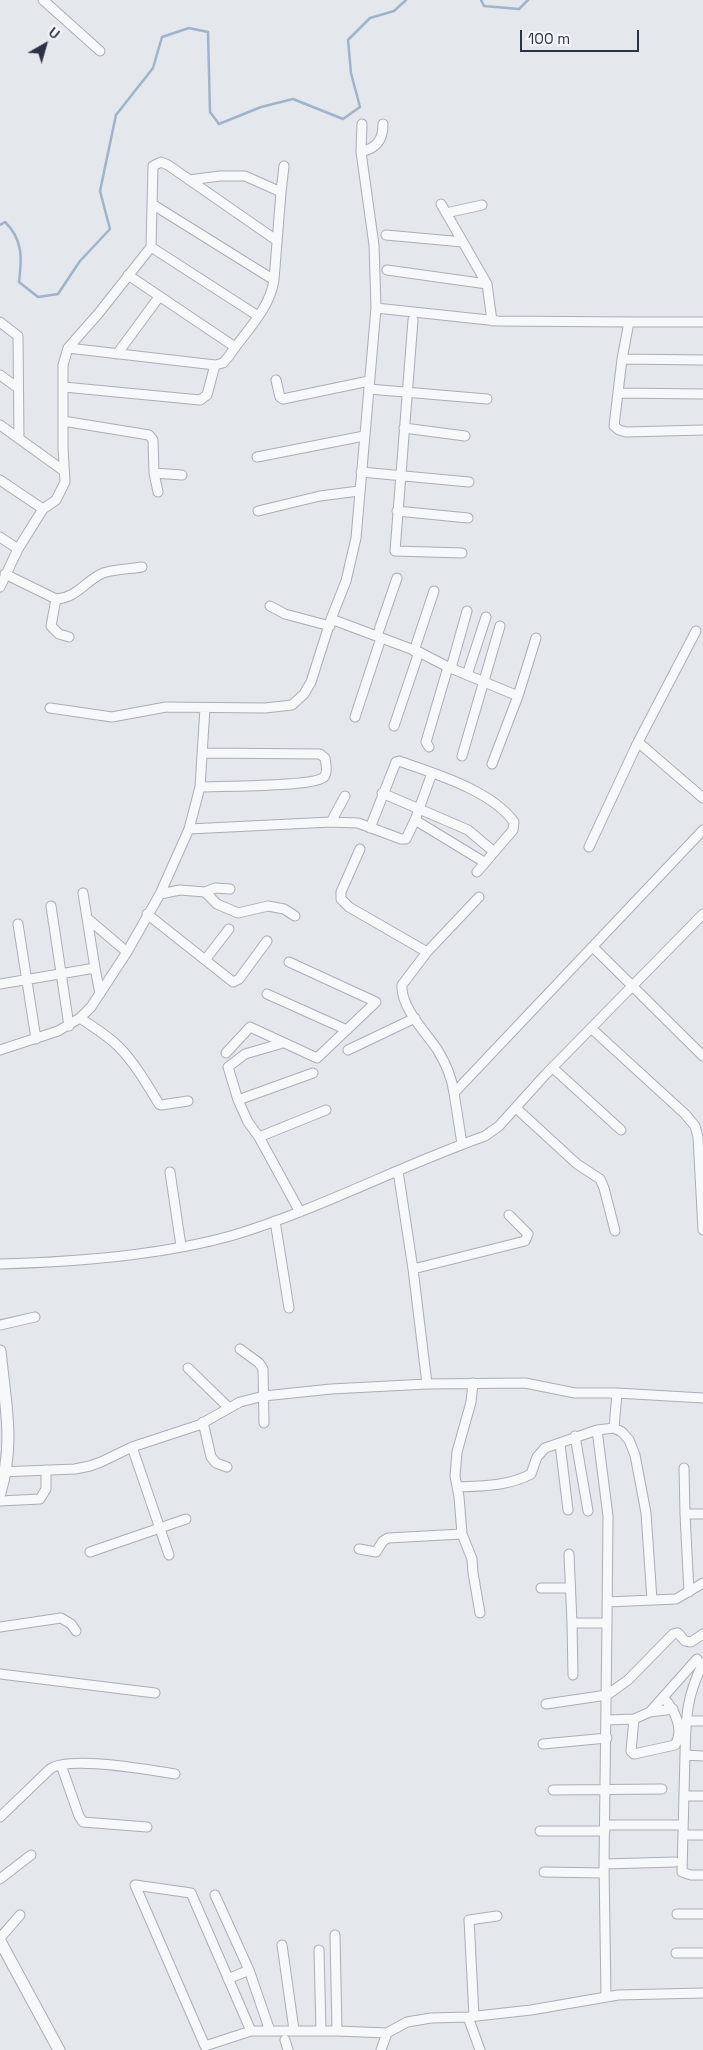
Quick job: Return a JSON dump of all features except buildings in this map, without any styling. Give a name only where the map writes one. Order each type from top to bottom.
[{"type":"street","points":[[44,0],[100,51]]},
{"type":"street","points":[[50,708],[112,717],[166,707],[281,707],[296,703],[311,682],[353,556],[358,519],[376,308],[374,245],[361,152],[362,124]]},
{"type":"street","points":[[361,152],[375,148],[379,143],[383,124]]},
{"type":"street","points":[[0,587],[18,549],[43,509],[56,500],[62,491],[65,482],[64,360],[68,348],[98,314],[151,247],[152,168],[155,164],[163,163],[276,240]]},
{"type":"street","points":[[68,348],[215,365],[223,363],[268,301],[274,280],[276,240],[284,166]]},
{"type":"street","points":[[188,180],[220,176],[246,176],[281,192]]},
{"type":"street","points":[[152,204],[274,280]]},
{"type":"street","points":[[441,204],[487,284],[492,320]]},
{"type":"street","points":[[446,213],[482,205]]},
{"type":"street","points":[[386,235],[463,242]]},
{"type":"street","points":[[151,247],[258,316]]},
{"type":"street","points":[[387,270],[487,284]]},
{"type":"street","points":[[128,275],[235,348]]},
{"type":"street","points":[[117,354],[159,297]]},
{"type":"street","points":[[376,308],[492,320],[703,322]]},
{"type":"street","points":[[414,320],[394,551],[462,553]]},
{"type":"street","points":[[0,322],[18,336],[19,439]]},
{"type":"street","points":[[629,322],[622,359],[614,426],[626,432],[703,430]]},
{"type":"street","points":[[622,359],[703,360]]},
{"type":"street","points":[[64,387],[200,400],[207,395],[215,365]]},
{"type":"street","points":[[0,375],[18,388]]},
{"type":"street","points":[[276,380],[280,397],[284,399],[369,385],[407,392],[487,399]]},
{"type":"street","points":[[618,393],[703,394]]},
{"type":"street","points":[[63,421],[149,435],[153,440],[154,473],[158,492]]},
{"type":"street","points":[[0,424],[64,471]]},
{"type":"street","points":[[404,428],[465,436]]},
{"type":"street","points":[[257,457],[364,436]]},
{"type":"street","points":[[361,472],[469,482]]},
{"type":"street","points":[[154,473],[182,475]]},
{"type":"street","points":[[0,480],[43,509]]},
{"type":"street","points":[[258,511],[320,496],[359,491]]},
{"type":"street","points":[[397,511],[468,518]]},
{"type":"street","points":[[0,537],[18,549]]},
{"type":"street","points":[[5,574],[56,599],[76,594],[104,573],[142,567]]},
{"type":"street","points":[[355,717],[397,578]]},
{"type":"street","points":[[394,726],[434,591]]},
{"type":"street","points":[[56,599],[51,626],[59,634],[69,637]]},
{"type":"street","points":[[270,606],[285,614],[331,622],[379,637],[518,696]]},
{"type":"street","points":[[429,747],[426,742],[467,611]]},
{"type":"street","points":[[467,675],[486,617]]},
{"type":"street","points":[[462,756],[500,626]]},
{"type":"street","points":[[589,847],[638,742],[696,631]]},
{"type":"street","points":[[492,764],[518,696],[536,638]]},
{"type":"street","points":[[0,1050],[69,1026],[80,1018],[100,994],[128,952],[160,894],[189,829],[200,787],[205,708]]},
{"type":"street","points":[[638,742],[703,798]]},
{"type":"street","points":[[200,787],[305,782],[323,778],[326,767],[325,758],[320,754],[203,753]]},
{"type":"street","points":[[370,828],[396,761],[432,773],[496,804],[515,824],[513,830],[476,872]]},
{"type":"street","points":[[189,829],[354,822],[404,839],[408,837],[432,773]]},
{"type":"street","points":[[382,793],[468,830],[493,851]]},
{"type":"street","points":[[331,822],[345,796]]},
{"type":"street","points":[[415,820],[484,862]]},
{"type":"street","points":[[454,1093],[703,830]]},
{"type":"street","points":[[360,849],[341,892],[341,899],[349,907],[427,952]]},
{"type":"street","points":[[160,894],[180,890],[205,892],[215,888],[230,888]]},
{"type":"street","points":[[83,892],[100,994]]},
{"type":"street","points":[[205,892],[217,904],[238,913],[268,906],[284,908],[295,916]]},
{"type":"street","points":[[462,1144],[453,1084],[444,1063],[404,1000],[402,985],[405,978],[427,952],[479,897]]},
{"type":"street","points":[[51,906],[69,1026]]},
{"type":"street","points":[[148,914],[230,980],[236,982],[267,941]]},
{"type":"street","points":[[0,1264],[68,1262],[181,1246],[232,1235],[300,1212],[491,1132],[703,914]]},
{"type":"street","points":[[88,919],[128,952]]},
{"type":"street","points":[[18,924],[36,1039]]},
{"type":"street","points":[[205,960],[229,929]]},
{"type":"street","points":[[593,947],[703,1056]]},
{"type":"street","points":[[226,1052],[250,1027],[317,1058],[376,1002],[289,962]]},
{"type":"street","points":[[0,984],[26,978],[95,968]]},
{"type":"street","points":[[267,994],[347,1030]]},
{"type":"street","points":[[80,1018],[118,1047],[148,1085],[158,1104],[188,1101]]},
{"type":"street","points":[[348,1050],[415,1018]]},
{"type":"street","points":[[592,1030],[685,1114],[695,1126],[698,1137],[703,1230]]},
{"type":"street","points":[[283,1043],[245,1054],[228,1067],[238,1100],[248,1122],[259,1137],[300,1212]]},
{"type":"street","points":[[553,1068],[621,1130]]},
{"type":"street","points":[[238,1100],[313,1072]]},
{"type":"street","points":[[516,1108],[577,1164],[600,1179],[604,1188],[614,1231]]},
{"type":"street","points":[[259,1137],[326,1110]]},
{"type":"street","points":[[398,1171],[414,1269],[427,1384]]},
{"type":"street","points":[[170,1172],[181,1246]]},
{"type":"street","points":[[414,1269],[525,1241],[528,1234],[509,1215]]},
{"type":"street","points":[[275,1221],[289,1308]]},
{"type":"street","points":[[0,1324],[35,1317]]},
{"type":"street","points":[[240,1349],[259,1363],[262,1369],[264,1423]]},
{"type":"street","points":[[0,1351],[9,1440],[0,1494]]},
{"type":"street","points":[[188,1368],[228,1407]]},
{"type":"street","points":[[473,1383],[471,1402],[457,1452],[455,1476],[462,1534],[472,1559],[480,1613]]},
{"type":"street","points":[[3,1471],[75,1469],[90,1466],[132,1447],[203,1422],[240,1402],[264,1396],[331,1388],[427,1384],[525,1383],[575,1393],[617,1393],[703,1398]]},
{"type":"street","points":[[614,1428],[617,1393]]},
{"type":"street","points":[[203,1422],[211,1457],[216,1463],[227,1467]]},
{"type":"street","points":[[457,1487],[518,1481],[531,1474],[537,1457],[545,1448],[560,1444],[575,1436],[597,1430],[614,1428],[622,1432],[629,1440],[635,1456],[646,1513],[652,1600]]},
{"type":"street","points":[[597,1430],[608,1516],[607,1738],[604,1869],[606,1997]]},
{"type":"street","points":[[575,1436],[588,1511]]},
{"type":"street","points":[[560,1444],[568,1510]]},
{"type":"street","points":[[132,1447],[169,1554]]},
{"type":"street","points":[[684,1468],[690,1592]]},
{"type":"street","points":[[0,1501],[40,1499],[46,1489],[46,1470]]},
{"type":"street","points":[[685,1514],[703,1514]]},
{"type":"street","points":[[90,1552],[186,1519]]},
{"type":"street","points":[[359,1549],[376,1552],[384,1541],[394,1537],[462,1534]]},
{"type":"street","points":[[569,1554],[573,1675]]},
{"type":"street","points":[[607,1602],[676,1599],[703,1583]]},
{"type":"street","points":[[540,1588],[570,1588]]},
{"type":"street","points":[[0,1627],[61,1618],[71,1624],[76,1631]]},
{"type":"street","points":[[572,1623],[607,1623]]},
{"type":"street","points":[[546,1704],[607,1695],[628,1680],[673,1634],[678,1633],[686,1641],[691,1642],[703,1634]]},
{"type":"street","points":[[700,1661],[698,1682],[689,1700],[686,1721],[682,1872],[703,1875]]},
{"type":"street","points":[[650,1712],[700,1661]]},
{"type":"street","points":[[0,1674],[155,1693]]},
{"type":"street","points":[[634,1720],[631,1751],[634,1754],[675,1745],[678,1723],[673,1709],[663,1697]]},
{"type":"street","points":[[607,1720],[634,1720],[650,1712],[673,1709]]},
{"type":"street","points":[[686,1721],[703,1721]]},
{"type":"street","points":[[543,1744],[607,1738]]},
{"type":"street","points":[[685,1755],[703,1756]]},
{"type":"street","points":[[0,1817],[50,1769],[61,1765],[94,1763],[175,1774]]},
{"type":"street","points":[[61,1765],[79,1816],[83,1822],[148,1827]]},
{"type":"street","points":[[553,1790],[662,1789]]},
{"type":"street","points":[[684,1796],[703,1796]]},
{"type":"street","points":[[540,1831],[678,1825]]},
{"type":"street","points":[[683,1835],[703,1835]]},
{"type":"street","points":[[0,1879],[30,1855]]},
{"type":"street","points":[[544,1872],[604,1869],[675,1862]]},
{"type":"street","points":[[251,2031],[191,1893],[135,1885],[205,2046],[251,2031],[294,2030],[387,2033],[407,2022],[431,2018],[471,2017],[531,2010],[606,1997],[656,1993],[703,1993]]},
{"type":"street","points":[[215,1895],[249,1970],[270,2031]]},
{"type":"street","points":[[677,1914],[703,1914]]},
{"type":"street","points":[[20,1915],[0,1940],[59,2050]]},
{"type":"street","points":[[480,2050],[471,2017],[469,1920],[497,1916]]},
{"type":"street","points":[[335,1934],[337,2031]]},
{"type":"street","points":[[282,1945],[294,2030]]},
{"type":"street","points":[[319,1950],[322,2031]]},
{"type":"street","points":[[676,1953],[703,1953]]},
{"type":"street","points":[[228,1979],[249,1970]]},
{"type":"street","points":[[380,2050],[387,2033]]},
{"type":"street","points":[[286,2040],[288,2050]]},
{"type":"waterway","points":[[0,225],[5,222],[18,242],[21,257],[19,282],[38,297],[58,294],[80,261],[110,229],[100,191],[116,115],[153,68],[162,37],[189,28],[208,32],[210,112],[219,124],[261,107],[293,99],[343,119],[360,107],[351,73],[348,40],[370,18],[394,11],[406,0]]},
{"type":"waterway","points":[[481,0],[484,6],[519,9],[528,0]]}]
